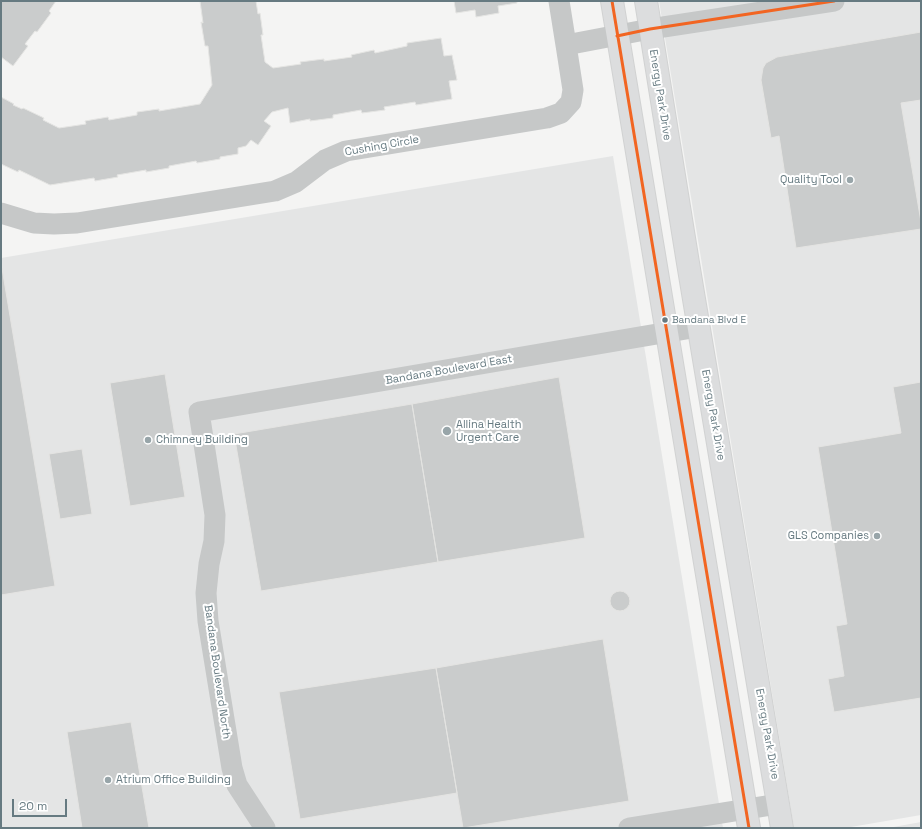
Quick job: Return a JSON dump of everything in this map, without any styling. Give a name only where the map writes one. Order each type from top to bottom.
[{"type":"street","name":"Cushing Circle","points":[[1,213],[34,223],[77,223],[236,198],[286,187],[296,182],[325,160],[346,151],[547,118],[561,113],[571,102],[573,90],[559,1]]},
{"type":"street","name":"Energy Park Drive","points":[[612,1],[634,33],[698,327],[782,828]]},
{"type":"street","name":"Energy Park Drive","points":[[646,1],[634,33],[667,332],[747,818]]},
{"type":"street","points":[[566,45],[834,1]]},
{"type":"street","name":"Bandana Boulevard East","points":[[199,412],[698,327]]},
{"type":"street","name":"Bandana Boulevard North","points":[[199,412],[215,515],[214,541],[206,594],[208,621],[232,768],[237,785],[265,828]]},
{"type":"street","points":[[629,828],[747,818],[778,804]]},
{"type":"shaded area","points":[[659,1],[921,1],[921,815],[845,828],[794,828]]},
{"type":"shaded area","points":[[613,156],[723,828],[1,828],[1,258]]},
{"type":"shaded area","points":[[921,822],[921,828],[888,828]]},
{"type":"building","points":[[1,1],[56,1],[49,11],[51,13],[37,32],[35,31],[25,44],[28,46],[13,66],[1,57]]},
{"type":"building","points":[[200,1],[256,1],[258,14],[260,13],[263,35],[261,35],[265,62],[273,68],[301,64],[300,62],[324,59],[324,61],[352,57],[351,55],[374,50],[375,53],[407,46],[407,43],[441,38],[444,56],[452,55],[457,80],[449,81],[452,99],[416,105],[415,102],[384,107],[385,110],[362,113],[361,110],[333,115],[333,118],[310,121],[310,119],[290,123],[288,108],[272,112],[264,121],[271,126],[258,145],[251,140],[246,146],[238,148],[238,154],[197,163],[196,161],[169,166],[169,168],[146,172],[146,170],[117,175],[118,177],[95,181],[94,178],[50,185],[19,170],[18,172],[1,164],[1,97],[14,104],[13,105],[44,118],[43,120],[59,128],[86,124],[85,121],[108,117],[109,120],[137,115],[137,112],[159,109],[159,111],[200,104],[212,85],[208,46],[205,46],[201,22],[203,23]]},
{"type":"building","points":[[454,1],[517,1],[517,3],[498,6],[499,13],[476,17],[475,10],[456,13]]},
{"type":"building","name":"Quality Tool","points":[[921,32],[921,100],[901,103],[921,229],[796,248],[779,136],[771,138],[761,80],[763,68],[766,63],[777,57]]},
{"type":"building","points":[[1,268],[55,586],[1,595]]},
{"type":"building","name":"Chimney Building","points":[[165,374],[185,497],[130,506],[110,383]]},
{"type":"building","points":[[559,377],[585,538],[438,562],[412,404]]},
{"type":"building","name":"GLS Companies","points":[[921,382],[921,698],[834,712],[828,679],[844,676],[836,626],[847,624],[818,447],[901,433],[893,387]]},
{"type":"building","points":[[412,404],[438,562],[261,591],[234,434]]},
{"type":"building","points":[[82,449],[92,514],[60,519],[49,454]]},
{"type":"building","points":[[616,591],[624,591],[630,597],[630,605],[624,611],[616,611],[610,605],[610,597]]},
{"type":"building","points":[[603,639],[629,801],[463,828],[436,668]]},
{"type":"building","points":[[436,668],[457,793],[300,819],[279,692]]},
{"type":"building","name":"Atrium Office Building","points":[[131,722],[149,828],[82,828],[67,732]]},
{"type":"transit line","points":[[612,1],[749,828]]},
{"type":"transit line","points":[[617,36],[650,29],[834,1]]},
{"type":"place","name":"Quality Tool","points":[[850,180]]},
{"type":"place","name":"Bandana Blvd E","points":[[665,320]]},
{"type":"place","name":"Allina Health Urgent Care","points":[[447,431]]},
{"type":"place","name":"Chimney Building","points":[[148,440]]},
{"type":"place","name":"GLS Companies","points":[[877,536]]},
{"type":"place","name":"Atrium Office Building","points":[[108,780]]}]
